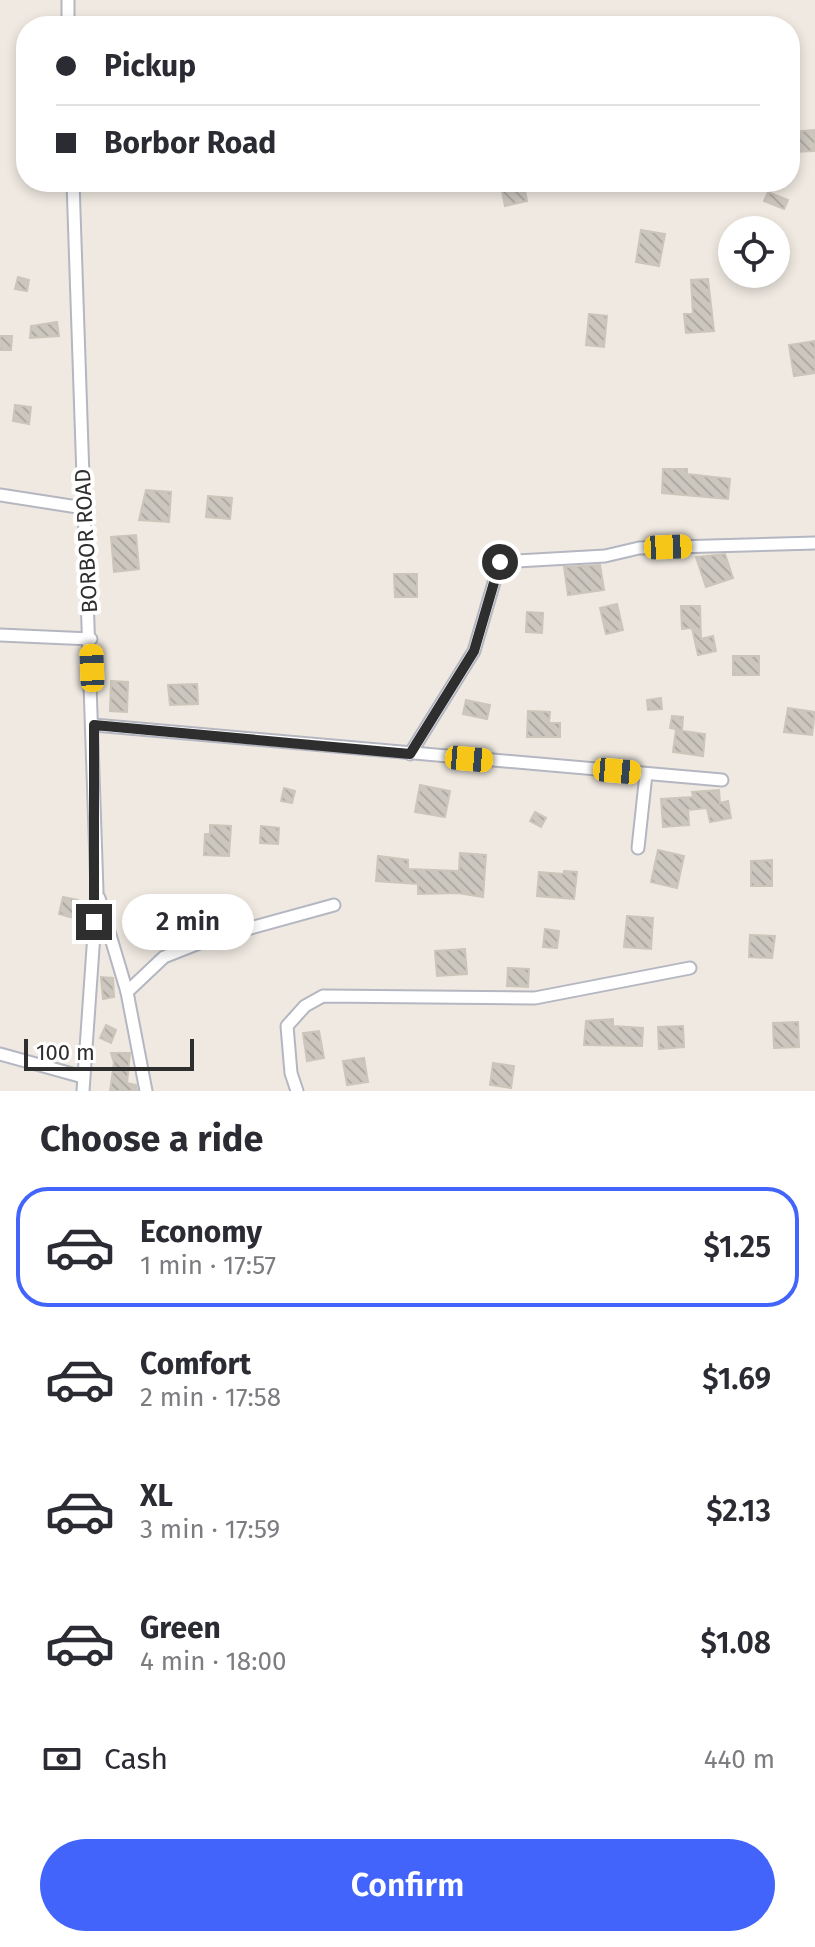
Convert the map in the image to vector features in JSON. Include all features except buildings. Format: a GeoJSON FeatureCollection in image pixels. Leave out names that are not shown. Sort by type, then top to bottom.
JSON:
{"type":"FeatureCollection","features":[{"type":"Feature","properties":{"kind":"street","name":"BORBOR ROAD"},"geometry":{"type":"LineString","coordinates":[[73,192],[94,725],[97,891],[83,1091]]}},
{"type":"Feature","properties":{"kind":"street"},"geometry":{"type":"LineString","coordinates":[[0,495],[84,508]]}},
{"type":"Feature","properties":{"kind":"street"},"geometry":{"type":"LineString","coordinates":[[410,754],[474,651],[500,562],[605,556],[639,548],[815,543]]}},
{"type":"Feature","properties":{"kind":"street"},"geometry":{"type":"LineString","coordinates":[[0,635],[91,639]]}},
{"type":"Feature","properties":{"kind":"street"},"geometry":{"type":"LineString","coordinates":[[94,725],[722,780]]}},
{"type":"Feature","properties":{"kind":"street"},"geometry":{"type":"LineString","coordinates":[[638,848],[646,774]]}},
{"type":"Feature","properties":{"kind":"street"},"geometry":{"type":"LineString","coordinates":[[97,891],[127,992],[146,1091]]}},
{"type":"Feature","properties":{"kind":"street"},"geometry":{"type":"LineString","coordinates":[[127,992],[164,957],[207,940],[334,905]]}},
{"type":"Feature","properties":{"kind":"street"},"geometry":{"type":"LineString","coordinates":[[297,1091],[291,1073],[287,1026],[305,1006],[323,996],[535,998],[690,968]]}},
{"type":"Feature","properties":{"kind":"street"},"geometry":{"type":"LineString","coordinates":[[0,1054],[83,1077]]}},
{"type":"Feature","properties":{"kind":"route"},"geometry":{"type":"LineString","coordinates":[[94,922],[97,891],[94,725],[410,754],[474,651],[500,562]]}}]}
